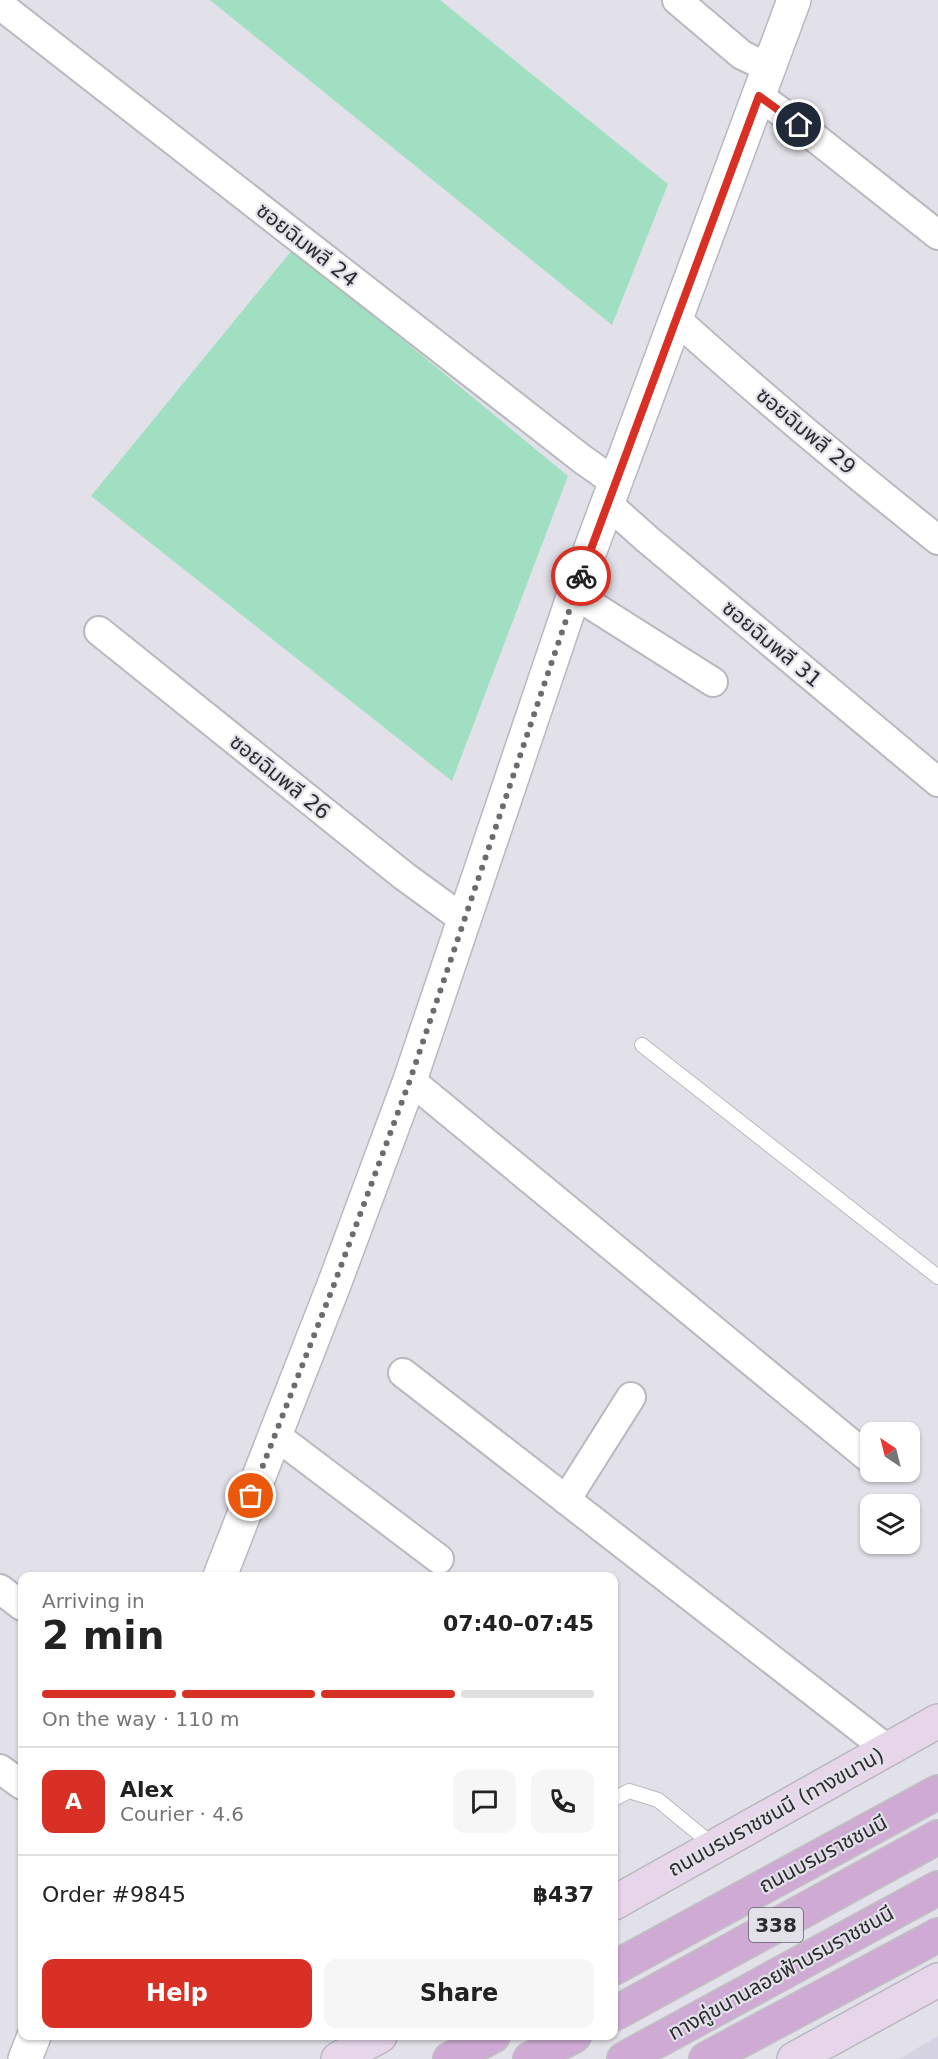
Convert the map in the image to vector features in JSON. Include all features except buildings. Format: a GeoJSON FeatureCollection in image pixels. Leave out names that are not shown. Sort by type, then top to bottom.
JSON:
{"type":"FeatureCollection","features":[{"type":"Feature","properties":{"kind":"main road","name":"ถนนบรมราชชนนี (ทางขนาน)"},"geometry":{"type":"LineString","coordinates":[[618,1901],[938,1721]]}},
{"type":"Feature","properties":{"kind":"main road","name":"ถนนบรมราชชนนี"},"geometry":{"type":"LineString","coordinates":[[618,1966],[938,1792]]}},
{"type":"Feature","properties":{"kind":"main road","name":"ทางคู่ขนานลอยฟ้าบรมราชชนนี"},"geometry":{"type":"LineString","coordinates":[[618,2012],[938,1837]]}},
{"type":"Feature","properties":{"kind":"main road","name":"ทางคู่ขนานลอยฟ้าบรมราชชนนี"},"geometry":{"type":"LineString","coordinates":[[624,2059],[938,1887]]}},
{"type":"Feature","properties":{"kind":"main road"},"geometry":{"type":"LineString","coordinates":[[706,2059],[938,1935]]}},
{"type":"Feature","properties":{"kind":"main road"},"geometry":{"type":"LineString","coordinates":[[794,2059],[930,1989]]}},
{"type":"Feature","properties":{"kind":"main road"},"geometry":{"type":"LineString","coordinates":[[338,2059],[373,2040]]}},
{"type":"Feature","properties":{"kind":"main road"},"geometry":{"type":"LineString","coordinates":[[450,2059],[486,2040]]}},
{"type":"Feature","properties":{"kind":"main road"},"geometry":{"type":"LineString","coordinates":[[530,2059],[566,2040]]}},
{"type":"Feature","properties":{"kind":"street"},"geometry":{"type":"LineString","coordinates":[[677,0],[742,55],[799,125],[938,235]]}},
{"type":"Feature","properties":{"kind":"street"},"geometry":{"type":"LineString","coordinates":[[222,1572],[335,1282],[410,1080],[574,594],[795,0]]}},
{"type":"Feature","properties":{"kind":"street","name":"ซอยฉิมพลี 24"},"geometry":{"type":"LineString","coordinates":[[0,5],[582,459],[612,493]]}},
{"type":"Feature","properties":{"kind":"street","name":"ซอยฉิมพลี 29"},"geometry":{"type":"LineString","coordinates":[[676,319],[804,430],[938,540]]}},
{"type":"Feature","properties":{"kind":"street","name":"ซอยฉิมพลี 31"},"geometry":{"type":"LineString","coordinates":[[612,493],[647,539],[938,782]]}},
{"type":"Feature","properties":{"kind":"street"},"geometry":{"type":"LineString","coordinates":[[574,594],[713,682]]}},
{"type":"Feature","properties":{"kind":"street","name":"ซอยฉิมพลี 26"},"geometry":{"type":"LineString","coordinates":[[99,632],[404,876],[464,919]]}},
{"type":"Feature","properties":{"kind":"street"},"geometry":{"type":"LineString","coordinates":[[410,1080],[860,1451]]}},
{"type":"Feature","properties":{"kind":"street"},"geometry":{"type":"LineString","coordinates":[[403,1373],[886,1749]]}},
{"type":"Feature","properties":{"kind":"street"},"geometry":{"type":"LineString","coordinates":[[566,1500],[631,1397]]}},
{"type":"Feature","properties":{"kind":"street"},"geometry":{"type":"LineString","coordinates":[[275,1435],[439,1559]]}},
{"type":"Feature","properties":{"kind":"street"},"geometry":{"type":"LineString","coordinates":[[0,1589],[18,1603]]}},
{"type":"Feature","properties":{"kind":"street"},"geometry":{"type":"LineString","coordinates":[[0,1769],[18,1782]]}},
{"type":"Feature","properties":{"kind":"street"},"geometry":{"type":"LineString","coordinates":[[25,2059],[32,2040]]}},
{"type":"Feature","properties":{"kind":"lane"},"geometry":{"type":"LineString","coordinates":[[642,1045],[938,1277]]}},
{"type":"Feature","properties":{"kind":"lane"},"geometry":{"type":"LineString","coordinates":[[618,1797],[629,1791],[658,1800],[714,1846]]}},
{"type":"Feature","properties":{"kind":"shaded area"},"geometry":{"type":"Polygon","coordinates":[[[938,2036],[938,2059],[899,2059],[938,2036]]]}},
{"type":"Feature","properties":{"kind":"green space"},"geometry":{"type":"Polygon","coordinates":[[[210,0],[440,0],[668,184],[612,325],[210,0]]]}},
{"type":"Feature","properties":{"kind":"green space"},"geometry":{"type":"Polygon","coordinates":[[[293,249],[568,476],[452,781],[91,496],[293,249]]]}},
{"type":"Feature","properties":{"kind":"way so far"},"geometry":{"type":"LineString","coordinates":[[251,1496],[335,1282],[410,1080],[581,576]]}},
{"type":"Feature","properties":{"kind":"route"},"geometry":{"type":"LineString","coordinates":[[581,576],[759,96],[799,125]]}}]}
